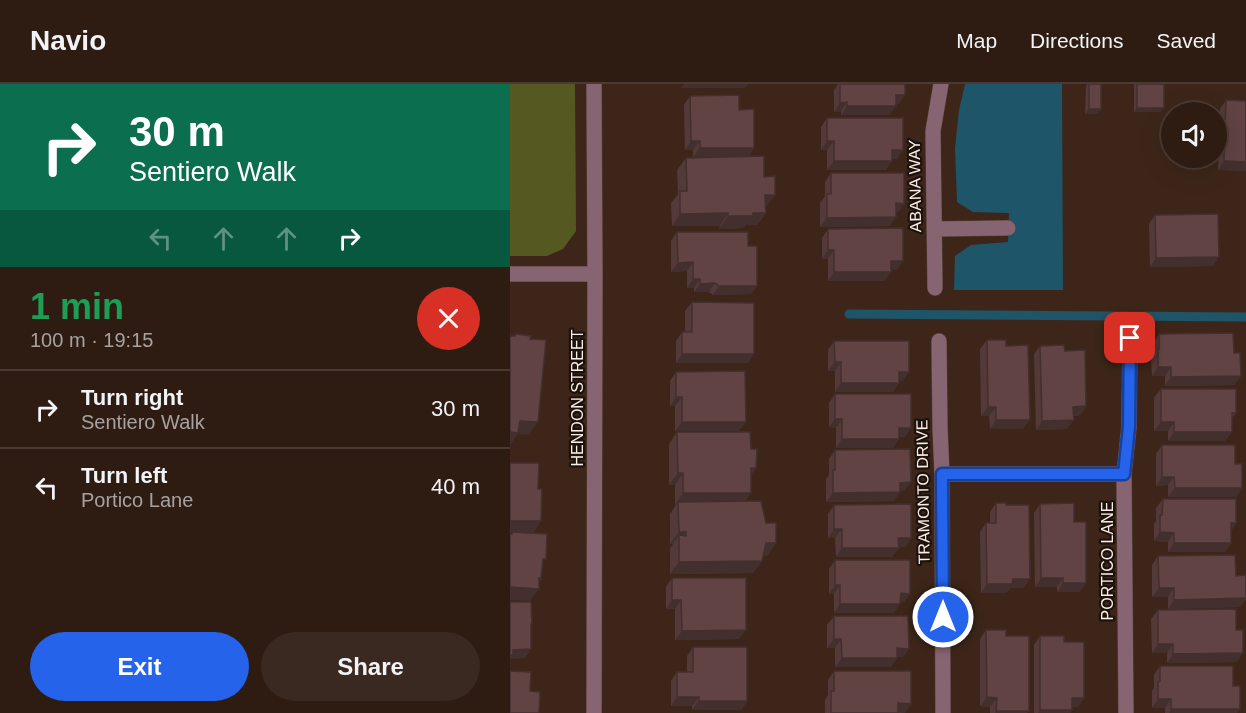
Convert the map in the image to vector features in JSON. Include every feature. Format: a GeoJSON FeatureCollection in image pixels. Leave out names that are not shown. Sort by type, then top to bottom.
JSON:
{"type":"FeatureCollection","features":[{"type":"Feature","properties":{"kind":"street","name":"HENDON STREET"},"geometry":{"type":"LineString","coordinates":[[594,84],[594,713]]}},
{"type":"Feature","properties":{"kind":"street","name":"ABANA WAY"},"geometry":{"type":"LineString","coordinates":[[934,288],[933,131],[941,84]]}},
{"type":"Feature","properties":{"kind":"street"},"geometry":{"type":"LineString","coordinates":[[934,229],[1008,228]]}},
{"type":"Feature","properties":{"kind":"street"},"geometry":{"type":"LineString","coordinates":[[510,274],[595,274]]}},
{"type":"Feature","properties":{"kind":"street","name":"PORTICO LANE"},"geometry":{"type":"LineString","coordinates":[[1126,713],[1124,474],[1129,427],[1130,338]]}},
{"type":"Feature","properties":{"kind":"street","name":"TRAMONTO DRIVE"},"geometry":{"type":"LineString","coordinates":[[939,341],[943,713]]}},
{"type":"Feature","properties":{"kind":"street"},"geometry":{"type":"LineString","coordinates":[[942,474],[1124,474]]}},
{"type":"Feature","properties":{"kind":"shaded area"},"geometry":{"type":"Polygon","coordinates":[[[510,84],[575,84],[576,231],[563,249],[547,256],[510,256],[510,84]]]}},
{"type":"Feature","properties":{"kind":"water"},"geometry":{"type":"Polygon","coordinates":[[[965,84],[1062,84],[1063,290],[954,290],[955,256],[971,245],[1008,242],[1009,213],[973,212],[957,202],[955,148],[959,110],[965,84]]]}},
{"type":"Feature","properties":{"kind":"building"},"geometry":{"type":"Polygon","coordinates":[[[840,84],[905,84],[905,95],[896,95],[896,106],[847,106],[847,102],[840,103],[840,84]]]}},
{"type":"Feature","properties":{"kind":"building"},"geometry":{"type":"Polygon","coordinates":[[[1089,84],[1101,84],[1101,109],[1089,109],[1089,84]]]}},
{"type":"Feature","properties":{"kind":"building"},"geometry":{"type":"Polygon","coordinates":[[[1137,84],[1164,84],[1164,102],[1161,102],[1161,108],[1137,108],[1137,84]]]}},
{"type":"Feature","properties":{"kind":"building"},"geometry":{"type":"Polygon","coordinates":[[[739,95],[739,110],[754,109],[754,148],[700,148],[700,141],[691,141],[690,96],[739,95]]]}},
{"type":"Feature","properties":{"kind":"building"},"geometry":{"type":"Polygon","coordinates":[[[1226,100],[1246,101],[1246,162],[1227,161],[1226,100]]]}},
{"type":"Feature","properties":{"kind":"building"},"geometry":{"type":"Polygon","coordinates":[[[827,118],[903,118],[903,150],[892,150],[892,161],[834,161],[834,141],[827,141],[827,118]]]}},
{"type":"Feature","properties":{"kind":"building"},"geometry":{"type":"Polygon","coordinates":[[[764,156],[764,177],[775,176],[775,195],[765,195],[766,213],[753,213],[753,216],[728,216],[728,213],[680,214],[680,191],[687,191],[686,158],[764,156]]]}},
{"type":"Feature","properties":{"kind":"building"},"geometry":{"type":"Polygon","coordinates":[[[831,173],[904,173],[904,204],[896,203],[896,217],[827,218],[827,194],[831,194],[831,173]]]}},
{"type":"Feature","properties":{"kind":"building"},"geometry":{"type":"Polygon","coordinates":[[[1218,214],[1219,257],[1156,258],[1155,215],[1218,214]]]}},
{"type":"Feature","properties":{"kind":"building"},"geometry":{"type":"Polygon","coordinates":[[[903,228],[903,261],[891,261],[891,272],[834,272],[834,250],[828,250],[828,229],[903,228]]]}},
{"type":"Feature","properties":{"kind":"building"},"geometry":{"type":"Polygon","coordinates":[[[677,232],[748,232],[748,246],[757,246],[757,286],[700,284],[700,279],[693,279],[693,262],[678,263],[677,232]]]}},
{"type":"Feature","properties":{"kind":"building"},"geometry":{"type":"Polygon","coordinates":[[[692,302],[754,303],[754,354],[682,354],[682,332],[692,332],[692,302]]]}},
{"type":"Feature","properties":{"kind":"building"},"geometry":{"type":"Polygon","coordinates":[[[1233,333],[1234,353],[1240,353],[1241,376],[1171,377],[1171,367],[1158,367],[1159,334],[1233,333]]]}},
{"type":"Feature","properties":{"kind":"building"},"geometry":{"type":"Polygon","coordinates":[[[516,334],[531,336],[530,339],[546,340],[538,422],[520,421],[518,433],[510,432],[510,336],[516,334]]]}},
{"type":"Feature","properties":{"kind":"building"},"geometry":{"type":"Polygon","coordinates":[[[987,340],[1006,340],[1006,346],[1028,345],[1030,420],[996,420],[996,407],[988,407],[987,340]]]}},
{"type":"Feature","properties":{"kind":"building"},"geometry":{"type":"Polygon","coordinates":[[[834,341],[909,341],[909,372],[899,372],[899,383],[841,383],[841,362],[835,362],[834,341]]]}},
{"type":"Feature","properties":{"kind":"building"},"geometry":{"type":"Polygon","coordinates":[[[1064,345],[1065,351],[1085,350],[1086,406],[1073,407],[1074,420],[1042,421],[1040,346],[1064,345]]]}},
{"type":"Feature","properties":{"kind":"building"},"geometry":{"type":"Polygon","coordinates":[[[745,371],[746,422],[682,422],[682,397],[676,397],[676,372],[745,371]]]}},
{"type":"Feature","properties":{"kind":"building"},"geometry":{"type":"Polygon","coordinates":[[[1161,389],[1236,389],[1236,413],[1232,413],[1232,432],[1174,432],[1174,422],[1161,422],[1161,389]]]}},
{"type":"Feature","properties":{"kind":"building"},"geometry":{"type":"Polygon","coordinates":[[[835,394],[911,394],[911,428],[899,428],[899,439],[842,439],[842,419],[835,419],[835,394]]]}},
{"type":"Feature","properties":{"kind":"building"},"geometry":{"type":"Polygon","coordinates":[[[677,432],[750,432],[751,449],[757,449],[756,468],[751,468],[751,493],[683,493],[683,473],[678,473],[677,432]]]}},
{"type":"Feature","properties":{"kind":"building"},"geometry":{"type":"Polygon","coordinates":[[[1162,445],[1235,445],[1235,464],[1242,464],[1242,488],[1175,488],[1174,477],[1162,477],[1162,445]]]}},
{"type":"Feature","properties":{"kind":"building"},"geometry":{"type":"Polygon","coordinates":[[[910,449],[911,482],[900,483],[900,492],[833,493],[835,450],[910,449]]]}},
{"type":"Feature","properties":{"kind":"building"},"geometry":{"type":"Polygon","coordinates":[[[510,463],[539,463],[538,489],[542,489],[541,521],[510,521],[510,463]]]}},
{"type":"Feature","properties":{"kind":"building"},"geometry":{"type":"Polygon","coordinates":[[[1163,499],[1236,499],[1236,523],[1231,523],[1231,543],[1174,543],[1174,533],[1160,532],[1163,499]]]}},
{"type":"Feature","properties":{"kind":"building"},"geometry":{"type":"Polygon","coordinates":[[[761,501],[766,523],[776,523],[776,543],[766,543],[762,561],[679,562],[679,535],[686,536],[686,532],[679,532],[678,502],[761,501]]]}},
{"type":"Feature","properties":{"kind":"building"},"geometry":{"type":"Polygon","coordinates":[[[996,503],[1029,505],[1030,579],[1013,579],[1012,584],[987,584],[986,523],[996,523],[996,503]]]}},
{"type":"Feature","properties":{"kind":"building"},"geometry":{"type":"Polygon","coordinates":[[[1074,503],[1074,522],[1086,522],[1086,583],[1063,583],[1063,578],[1041,578],[1040,504],[1074,503]]]}},
{"type":"Feature","properties":{"kind":"building"},"geometry":{"type":"Polygon","coordinates":[[[911,504],[911,538],[898,538],[899,548],[842,548],[842,529],[834,529],[834,505],[911,504]]]}},
{"type":"Feature","properties":{"kind":"building"},"geometry":{"type":"Polygon","coordinates":[[[512,532],[547,534],[546,559],[543,559],[539,589],[510,587],[510,534],[512,532]]]}},
{"type":"Feature","properties":{"kind":"building"},"geometry":{"type":"Polygon","coordinates":[[[1235,555],[1236,576],[1246,575],[1246,598],[1174,600],[1174,588],[1159,588],[1158,556],[1235,555]]]}},
{"type":"Feature","properties":{"kind":"building"},"geometry":{"type":"Polygon","coordinates":[[[835,560],[910,560],[910,594],[901,593],[900,604],[840,604],[840,585],[835,585],[835,560]]]}},
{"type":"Feature","properties":{"kind":"building"},"geometry":{"type":"Polygon","coordinates":[[[672,578],[746,578],[746,630],[682,631],[681,600],[672,600],[672,578]]]}},
{"type":"Feature","properties":{"kind":"building"},"geometry":{"type":"Polygon","coordinates":[[[510,602],[531,602],[531,649],[513,650],[513,655],[510,655],[510,602]]]}},
{"type":"Feature","properties":{"kind":"building"},"geometry":{"type":"Polygon","coordinates":[[[1236,609],[1236,630],[1243,630],[1243,653],[1173,654],[1173,644],[1158,644],[1158,610],[1236,609]]]}},
{"type":"Feature","properties":{"kind":"building"},"geometry":{"type":"Polygon","coordinates":[[[834,616],[908,616],[909,649],[897,648],[897,658],[842,658],[841,639],[834,639],[834,616]]]}},
{"type":"Feature","properties":{"kind":"building"},"geometry":{"type":"Polygon","coordinates":[[[986,630],[1006,630],[1006,636],[1029,636],[1029,711],[996,711],[997,698],[987,697],[986,630]]]}},
{"type":"Feature","properties":{"kind":"building"},"geometry":{"type":"Polygon","coordinates":[[[1040,636],[1064,636],[1064,642],[1084,642],[1084,698],[1072,698],[1072,710],[1040,710],[1040,636]]]}},
{"type":"Feature","properties":{"kind":"building"},"geometry":{"type":"Polygon","coordinates":[[[693,647],[747,647],[747,701],[699,701],[699,697],[677,697],[677,672],[693,672],[693,647]]]}},
{"type":"Feature","properties":{"kind":"building"},"geometry":{"type":"Polygon","coordinates":[[[1160,666],[1233,666],[1233,686],[1240,686],[1240,709],[1171,709],[1171,699],[1158,699],[1160,666]]]}},
{"type":"Feature","properties":{"kind":"building"},"geometry":{"type":"Polygon","coordinates":[[[510,671],[531,672],[530,691],[540,692],[539,713],[510,713],[510,671]]]}},
{"type":"Feature","properties":{"kind":"building"},"geometry":{"type":"Polygon","coordinates":[[[834,671],[911,671],[911,704],[898,703],[898,713],[831,713],[834,671]]]}},
{"type":"Feature","properties":{"kind":"waterway"},"geometry":{"type":"LineString","coordinates":[[849,314],[1246,317]]}},
{"type":"Feature","properties":{"kind":"route"},"geometry":{"type":"LineString","coordinates":[[943,617],[942,474],[1124,474],[1129,427],[1130,338]]}}]}
